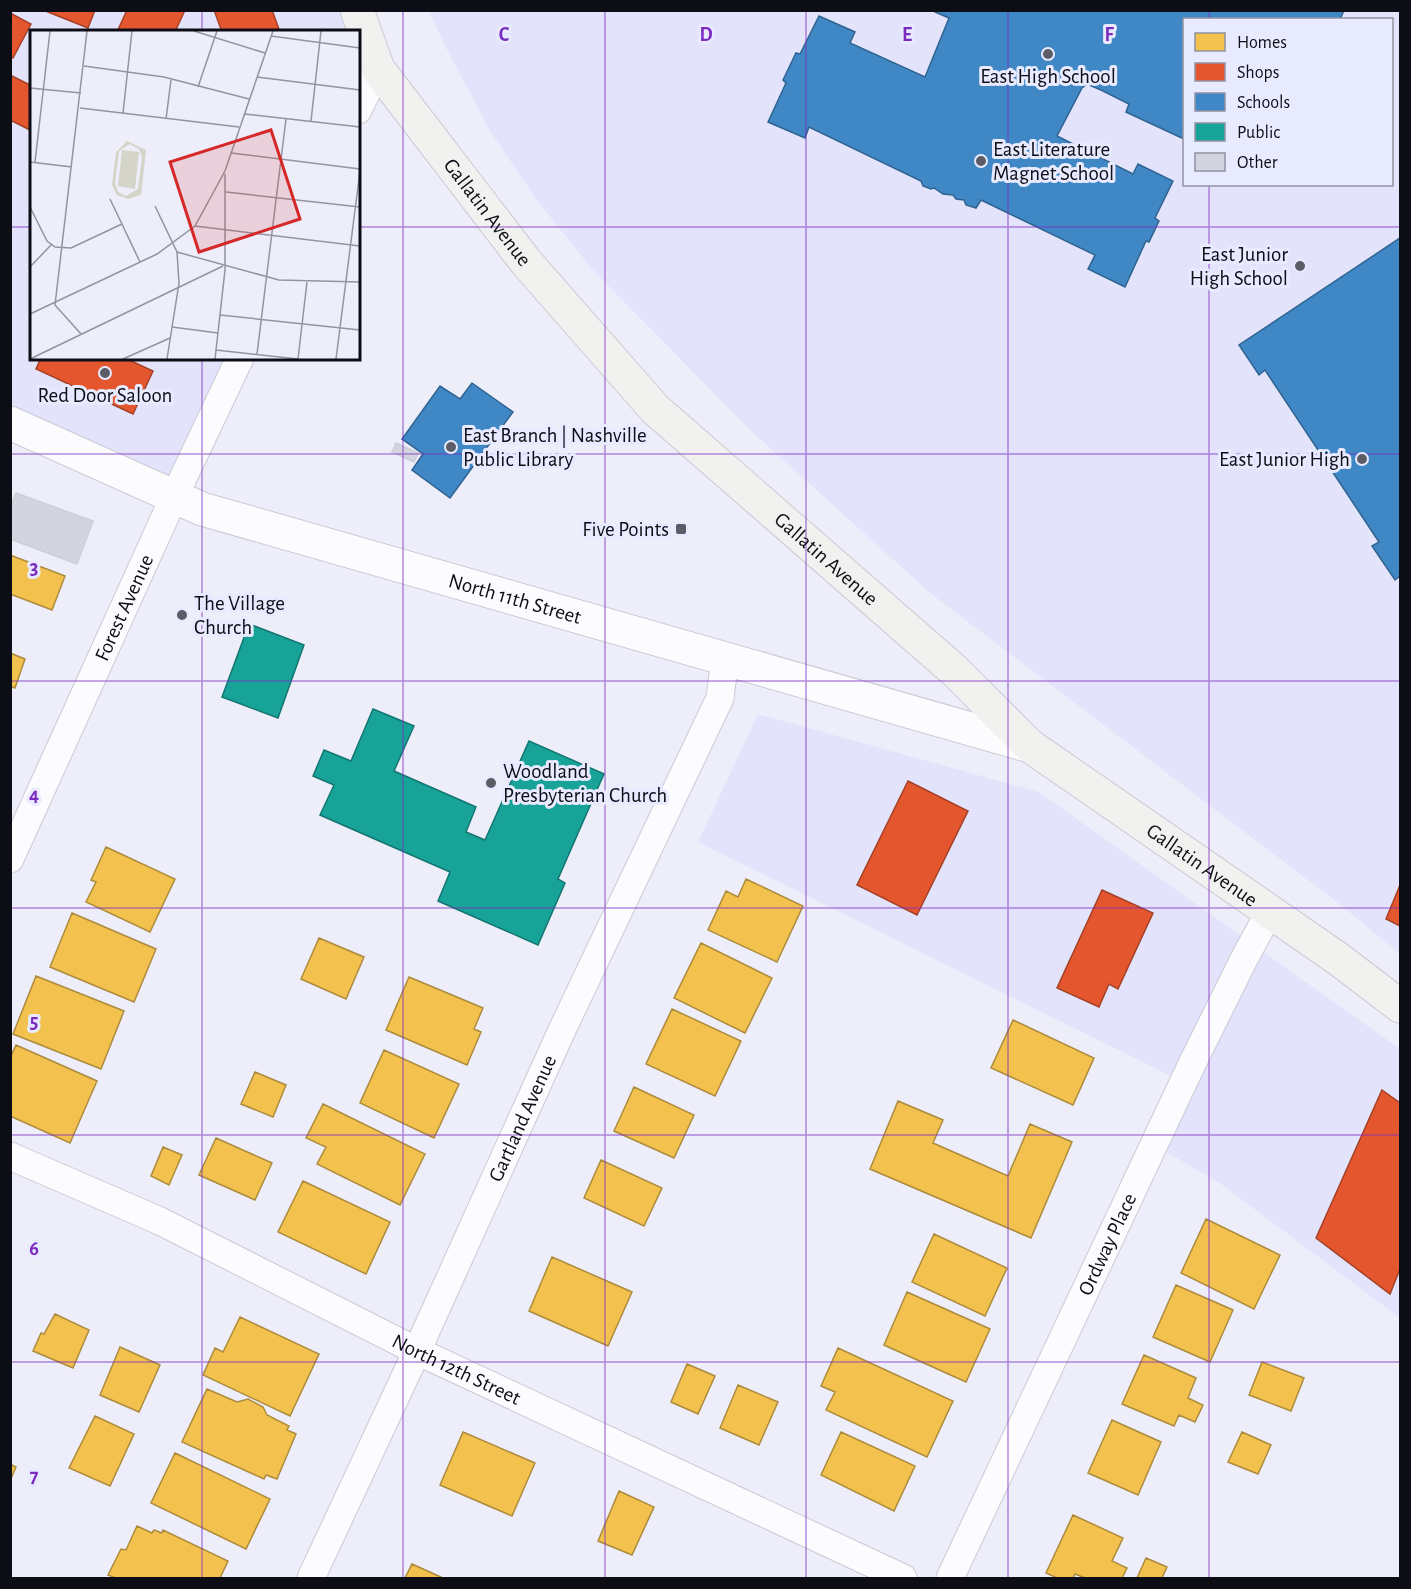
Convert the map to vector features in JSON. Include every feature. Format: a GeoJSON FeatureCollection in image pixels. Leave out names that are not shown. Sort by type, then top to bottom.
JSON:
{"type":"FeatureCollection","features":[{"type":"Feature","properties":{"kind":"main road","name":"Gallatin Avenue"},"geometry":{"type":"LineString","coordinates":[[357,10],[378,69],[526,262],[655,409],[955,670],[1030,746],[1337,958],[1401,1006]]}},
{"type":"Feature","properties":{"kind":"street"},"geometry":{"type":"LineString","coordinates":[[360,106],[378,69]]}},
{"type":"Feature","properties":{"kind":"street","name":"Forest Avenue"},"geometry":{"type":"LineString","coordinates":[[10,859],[174,497],[239,360]]}},
{"type":"Feature","properties":{"kind":"street","name":"North 11th Street"},"geometry":{"type":"LineString","coordinates":[[10,423],[202,509],[1030,746]]}},
{"type":"Feature","properties":{"kind":"street","name":"Gartland Avenue"},"geometry":{"type":"LineString","coordinates":[[311,1578],[417,1351],[562,1030],[720,698],[725,658]]}},
{"type":"Feature","properties":{"kind":"street","name":"Ordway Place"},"geometry":{"type":"LineString","coordinates":[[950,1578],[1158,1134],[1269,913]]}},
{"type":"Feature","properties":{"kind":"street","name":"North 12th Street"},"geometry":{"type":"LineString","coordinates":[[10,1156],[160,1221],[417,1351],[903,1578]]}},
{"type":"Feature","properties":{"kind":"shaded area"},"geometry":{"type":"Polygon","coordinates":[[[11,11],[357,11],[378,69],[360,108],[360,30],[30,30],[30,360],[240,360],[174,497],[11,423],[11,11]]]}},
{"type":"Feature","properties":{"kind":"shaded area"},"geometry":{"type":"Polygon","coordinates":[[[429,11],[1400,11],[1400,954],[1338,903],[930,593],[749,429],[591,268],[539,203],[490,131],[429,11]]]}},
{"type":"Feature","properties":{"kind":"shaded area"},"geometry":{"type":"Polygon","coordinates":[[[758,714],[1039,792],[1400,1049],[1400,1318],[1221,1184],[1153,1144],[1183,1082],[698,842],[758,714]]]}},
{"type":"Feature","properties":{"kind":"building: Homes"},"geometry":{"type":"Polygon","coordinates":[[[10,555],[65,576],[52,610],[10,594],[10,555]]]}},
{"type":"Feature","properties":{"kind":"building: Homes"},"geometry":{"type":"Polygon","coordinates":[[[10,653],[25,659],[15,688],[10,686],[10,653]]]}},
{"type":"Feature","properties":{"kind":"building: Homes"},"geometry":{"type":"Polygon","coordinates":[[[106,847],[175,879],[150,932],[86,902],[96,882],[91,880],[106,847]]]}},
{"type":"Feature","properties":{"kind":"building: Homes"},"geometry":{"type":"Polygon","coordinates":[[[746,879],[803,906],[777,962],[708,930],[726,891],[738,897],[746,879]]]}},
{"type":"Feature","properties":{"kind":"building: Homes"},"geometry":{"type":"Polygon","coordinates":[[[72,913],[156,949],[134,1002],[50,967],[72,913]]]}},
{"type":"Feature","properties":{"kind":"building: Homes"},"geometry":{"type":"Polygon","coordinates":[[[319,938],[364,957],[346,999],[301,979],[319,938]]]}},
{"type":"Feature","properties":{"kind":"building: Homes"},"geometry":{"type":"Polygon","coordinates":[[[701,943],[772,978],[745,1033],[674,998],[701,943]]]}},
{"type":"Feature","properties":{"kind":"building: Homes"},"geometry":{"type":"Polygon","coordinates":[[[36,976],[124,1011],[101,1069],[13,1034],[36,976]]]}},
{"type":"Feature","properties":{"kind":"building: Homes"},"geometry":{"type":"Polygon","coordinates":[[[409,977],[483,1008],[474,1029],[481,1032],[467,1065],[386,1030],[409,977]]]}},
{"type":"Feature","properties":{"kind":"building: Homes"},"geometry":{"type":"Polygon","coordinates":[[[672,1009],[741,1041],[715,1096],[646,1064],[672,1009]]]}},
{"type":"Feature","properties":{"kind":"building: Homes"},"geometry":{"type":"Polygon","coordinates":[[[1013,1020],[1094,1058],[1073,1105],[991,1068],[1013,1020]]]}},
{"type":"Feature","properties":{"kind":"building: Homes"},"geometry":{"type":"Polygon","coordinates":[[[16,1045],[97,1081],[70,1143],[10,1116],[10,1058],[16,1045]]]}},
{"type":"Feature","properties":{"kind":"building: Homes"},"geometry":{"type":"Polygon","coordinates":[[[384,1050],[459,1084],[434,1138],[360,1103],[384,1050]]]}},
{"type":"Feature","properties":{"kind":"building: Homes"},"geometry":{"type":"Polygon","coordinates":[[[255,1072],[286,1085],[273,1117],[241,1104],[255,1072]]]}},
{"type":"Feature","properties":{"kind":"building: Homes"},"geometry":{"type":"Polygon","coordinates":[[[634,1087],[694,1115],[674,1158],[614,1131],[634,1087]]]}},
{"type":"Feature","properties":{"kind":"building: Homes"},"geometry":{"type":"Polygon","coordinates":[[[898,1101],[943,1120],[933,1143],[1008,1176],[1030,1124],[1072,1142],[1031,1238],[870,1169],[898,1101]]]}},
{"type":"Feature","properties":{"kind":"building: Homes"},"geometry":{"type":"Polygon","coordinates":[[[323,1104],[425,1154],[400,1205],[317,1164],[326,1147],[306,1138],[323,1104]]]}},
{"type":"Feature","properties":{"kind":"building: Homes"},"geometry":{"type":"Polygon","coordinates":[[[216,1138],[272,1163],[255,1200],[199,1175],[216,1138]]]}},
{"type":"Feature","properties":{"kind":"building: Homes"},"geometry":{"type":"Polygon","coordinates":[[[163,1147],[182,1155],[169,1185],[151,1176],[163,1147]]]}},
{"type":"Feature","properties":{"kind":"building: Homes"},"geometry":{"type":"Polygon","coordinates":[[[601,1160],[662,1188],[644,1226],[584,1198],[601,1160]]]}},
{"type":"Feature","properties":{"kind":"building: Homes"},"geometry":{"type":"Polygon","coordinates":[[[303,1181],[390,1222],[366,1274],[278,1232],[303,1181]]]}},
{"type":"Feature","properties":{"kind":"building: Homes"},"geometry":{"type":"Polygon","coordinates":[[[1206,1219],[1280,1255],[1254,1309],[1181,1273],[1206,1219]]]}},
{"type":"Feature","properties":{"kind":"building: Homes"},"geometry":{"type":"Polygon","coordinates":[[[934,1234],[1007,1268],[985,1316],[912,1282],[934,1234]]]}},
{"type":"Feature","properties":{"kind":"building: Homes"},"geometry":{"type":"Polygon","coordinates":[[[552,1257],[632,1292],[608,1346],[529,1311],[552,1257]]]}},
{"type":"Feature","properties":{"kind":"building: Homes"},"geometry":{"type":"Polygon","coordinates":[[[1176,1285],[1233,1310],[1210,1362],[1153,1337],[1176,1285]]]}},
{"type":"Feature","properties":{"kind":"building: Homes"},"geometry":{"type":"Polygon","coordinates":[[[907,1292],[990,1329],[966,1382],[884,1345],[907,1292]]]}},
{"type":"Feature","properties":{"kind":"building: Homes"},"geometry":{"type":"Polygon","coordinates":[[[55,1314],[89,1330],[73,1368],[33,1351],[41,1333],[44,1334],[55,1314]]]}},
{"type":"Feature","properties":{"kind":"building: Homes"},"geometry":{"type":"Polygon","coordinates":[[[240,1317],[319,1354],[290,1416],[203,1375],[215,1348],[223,1352],[240,1317]]]}},
{"type":"Feature","properties":{"kind":"building: Homes"},"geometry":{"type":"Polygon","coordinates":[[[120,1347],[160,1365],[139,1412],[100,1395],[120,1347]]]}},
{"type":"Feature","properties":{"kind":"building: Homes"},"geometry":{"type":"Polygon","coordinates":[[[838,1348],[953,1401],[927,1457],[826,1410],[835,1392],[821,1386],[838,1348]]]}},
{"type":"Feature","properties":{"kind":"building: Homes"},"geometry":{"type":"Polygon","coordinates":[[[1144,1355],[1196,1378],[1188,1398],[1203,1405],[1195,1422],[1179,1415],[1174,1426],[1122,1404],[1144,1355]]]}},
{"type":"Feature","properties":{"kind":"building: Homes"},"geometry":{"type":"Polygon","coordinates":[[[1262,1362],[1304,1378],[1291,1411],[1249,1395],[1262,1362]]]}},
{"type":"Feature","properties":{"kind":"building: Homes"},"geometry":{"type":"Polygon","coordinates":[[[687,1364],[715,1376],[698,1414],[671,1402],[687,1364]]]}},
{"type":"Feature","properties":{"kind":"building: Homes"},"geometry":{"type":"Polygon","coordinates":[[[738,1385],[778,1402],[759,1445],[720,1428],[738,1385]]]}},
{"type":"Feature","properties":{"kind":"building: Homes"},"geometry":{"type":"Polygon","coordinates":[[[207,1389],[237,1402],[248,1399],[263,1407],[267,1415],[289,1426],[287,1430],[296,1434],[277,1479],[266,1475],[264,1479],[182,1442],[207,1389]]]}},
{"type":"Feature","properties":{"kind":"building: Homes"},"geometry":{"type":"Polygon","coordinates":[[[95,1416],[134,1434],[110,1486],[69,1468],[95,1416]]]}},
{"type":"Feature","properties":{"kind":"building: Homes"},"geometry":{"type":"Polygon","coordinates":[[[1112,1420],[1161,1442],[1138,1495],[1088,1473],[1112,1420]]]}},
{"type":"Feature","properties":{"kind":"building: Homes"},"geometry":{"type":"Polygon","coordinates":[[[463,1432],[535,1463],[512,1516],[440,1485],[463,1432]]]}},
{"type":"Feature","properties":{"kind":"building: Homes"},"geometry":{"type":"Polygon","coordinates":[[[841,1432],[915,1466],[894,1511],[821,1475],[841,1432]]]}},
{"type":"Feature","properties":{"kind":"building: Homes"},"geometry":{"type":"Polygon","coordinates":[[[1242,1432],[1271,1445],[1258,1474],[1228,1462],[1242,1432]]]}},
{"type":"Feature","properties":{"kind":"building: Homes"},"geometry":{"type":"Polygon","coordinates":[[[175,1453],[270,1499],[246,1549],[151,1503],[175,1453]]]}},
{"type":"Feature","properties":{"kind":"building: Homes"},"geometry":{"type":"Polygon","coordinates":[[[10,1464],[16,1467],[10,1481],[10,1464]]]}},
{"type":"Feature","properties":{"kind":"building: Homes"},"geometry":{"type":"Polygon","coordinates":[[[619,1491],[654,1507],[632,1555],[598,1541],[619,1491]]]}},
{"type":"Feature","properties":{"kind":"building: Homes"},"geometry":{"type":"Polygon","coordinates":[[[1073,1515],[1123,1538],[1112,1561],[1127,1568],[1122,1578],[1085,1578],[1075,1574],[1073,1578],[1057,1578],[1046,1573],[1073,1515]]]}},
{"type":"Feature","properties":{"kind":"building: Homes"},"geometry":{"type":"Polygon","coordinates":[[[137,1526],[152,1533],[154,1530],[162,1533],[163,1530],[228,1561],[220,1578],[116,1578],[108,1575],[121,1549],[126,1550],[137,1526]]]}},
{"type":"Feature","properties":{"kind":"building: Homes"},"geometry":{"type":"Polygon","coordinates":[[[1146,1558],[1167,1567],[1162,1578],[1137,1578],[1146,1558]]]}},
{"type":"Feature","properties":{"kind":"building: Homes"},"geometry":{"type":"Polygon","coordinates":[[[412,1564],[443,1578],[405,1578],[412,1564]]]}},
{"type":"Feature","properties":{"kind":"building: Shops"},"geometry":{"type":"Polygon","coordinates":[[[43,10],[95,10],[88,28],[43,10]]]}},
{"type":"Feature","properties":{"kind":"building: Shops"},"geometry":{"type":"Polygon","coordinates":[[[127,10],[185,10],[176,30],[118,30],[127,10]]]}},
{"type":"Feature","properties":{"kind":"building: Shops"},"geometry":{"type":"Polygon","coordinates":[[[214,10],[272,10],[279,30],[221,30],[214,10]]]}},
{"type":"Feature","properties":{"kind":"building: Shops"},"geometry":{"type":"Polygon","coordinates":[[[10,13],[31,24],[13,58],[10,56],[10,13]]]}},
{"type":"Feature","properties":{"kind":"building: Shops"},"geometry":{"type":"Polygon","coordinates":[[[10,75],[30,85],[30,130],[10,120],[10,75]]]}},
{"type":"Feature","properties":{"kind":"building: Shops"},"geometry":{"type":"Polygon","coordinates":[[[40,360],[129,360],[153,371],[133,414],[36,369],[40,360]]]}},
{"type":"Feature","properties":{"kind":"building: Shops"},"geometry":{"type":"Polygon","coordinates":[[[908,781],[968,811],[917,915],[857,885],[908,781]]]}},
{"type":"Feature","properties":{"kind":"building: Shops"},"geometry":{"type":"Polygon","coordinates":[[[1400,885],[1400,926],[1386,919],[1400,885]]]}},
{"type":"Feature","properties":{"kind":"building: Shops"},"geometry":{"type":"Polygon","coordinates":[[[1102,890],[1153,913],[1118,989],[1109,984],[1099,1007],[1057,988],[1102,890]]]}},
{"type":"Feature","properties":{"kind":"building: Shops"},"geometry":{"type":"Polygon","coordinates":[[[1382,1090],[1400,1103],[1400,1269],[1390,1294],[1316,1238],[1382,1090]]]}},
{"type":"Feature","properties":{"kind":"building: Schools","name":"East High School"},"geometry":{"type":"Polygon","coordinates":[[[935,10],[1344,10],[1341,18],[1183,18],[1183,139],[1126,112],[1129,104],[1087,84],[1082,88],[1057,136],[1133,174],[1138,164],[1173,181],[1155,218],[1159,221],[1149,242],[1146,241],[1125,287],[1088,269],[1095,255],[981,200],[976,208],[966,205],[964,200],[923,186],[921,181],[809,127],[805,138],[768,122],[786,83],[783,80],[796,53],[800,54],[819,16],[855,32],[850,43],[925,77],[949,18],[935,10]]]}},
{"type":"Feature","properties":{"kind":"building: Schools","name":"East Junior High"},"geometry":{"type":"Polygon","coordinates":[[[1400,238],[1400,576],[1395,580],[1372,546],[1379,542],[1265,370],[1259,375],[1239,345],[1400,238]]]}},
{"type":"Feature","properties":{"kind":"building: Schools","name":"East Branch | Nashville Public Library"},"geometry":{"type":"Polygon","coordinates":[[[472,383],[513,412],[450,498],[412,470],[423,454],[402,439],[440,386],[460,399],[472,383]]]}},
{"type":"Feature","properties":{"kind":"building: Public"},"geometry":{"type":"Polygon","coordinates":[[[249,624],[304,645],[278,718],[222,697],[249,624]]]}},
{"type":"Feature","properties":{"kind":"building: Public"},"geometry":{"type":"Polygon","coordinates":[[[373,709],[414,726],[394,771],[476,807],[466,832],[485,840],[529,741],[604,774],[558,879],[565,883],[538,945],[438,901],[450,872],[320,815],[334,785],[313,776],[324,750],[351,761],[373,709]]]}},
{"type":"Feature","properties":{"kind":"building: Other"},"geometry":{"type":"Polygon","coordinates":[[[396,443],[418,453],[414,462],[392,452],[396,443]]]}},
{"type":"Feature","properties":{"kind":"building: Other"},"geometry":{"type":"Polygon","coordinates":[[[16,493],[93,521],[77,564],[10,539],[10,508],[16,493]]]}},
{"type":"Feature","properties":{"kind":"place","name":"East High School"},"geometry":{"type":"Point","coordinates":[1048,54]}},
{"type":"Feature","properties":{"kind":"place","name":"East Literature Magnet School"},"geometry":{"type":"Point","coordinates":[981,161]}},
{"type":"Feature","properties":{"kind":"place","name":"East Junior High School"},"geometry":{"type":"Point","coordinates":[1300,266]}},
{"type":"Feature","properties":{"kind":"place","name":"Red Door Saloon"},"geometry":{"type":"Point","coordinates":[105,373]}},
{"type":"Feature","properties":{"kind":"place","name":"East Branch | Nashville Public Library"},"geometry":{"type":"Point","coordinates":[451,447]}},
{"type":"Feature","properties":{"kind":"place","name":"East Junior High"},"geometry":{"type":"Point","coordinates":[1362,459]}},
{"type":"Feature","properties":{"kind":"place","name":"Five Points"},"geometry":{"type":"Point","coordinates":[681,529]}},
{"type":"Feature","properties":{"kind":"place","name":"The Village Church"},"geometry":{"type":"Point","coordinates":[182,615]}},
{"type":"Feature","properties":{"kind":"place","name":"Woodland Presbyterian Church"},"geometry":{"type":"Point","coordinates":[491,783]}}]}
